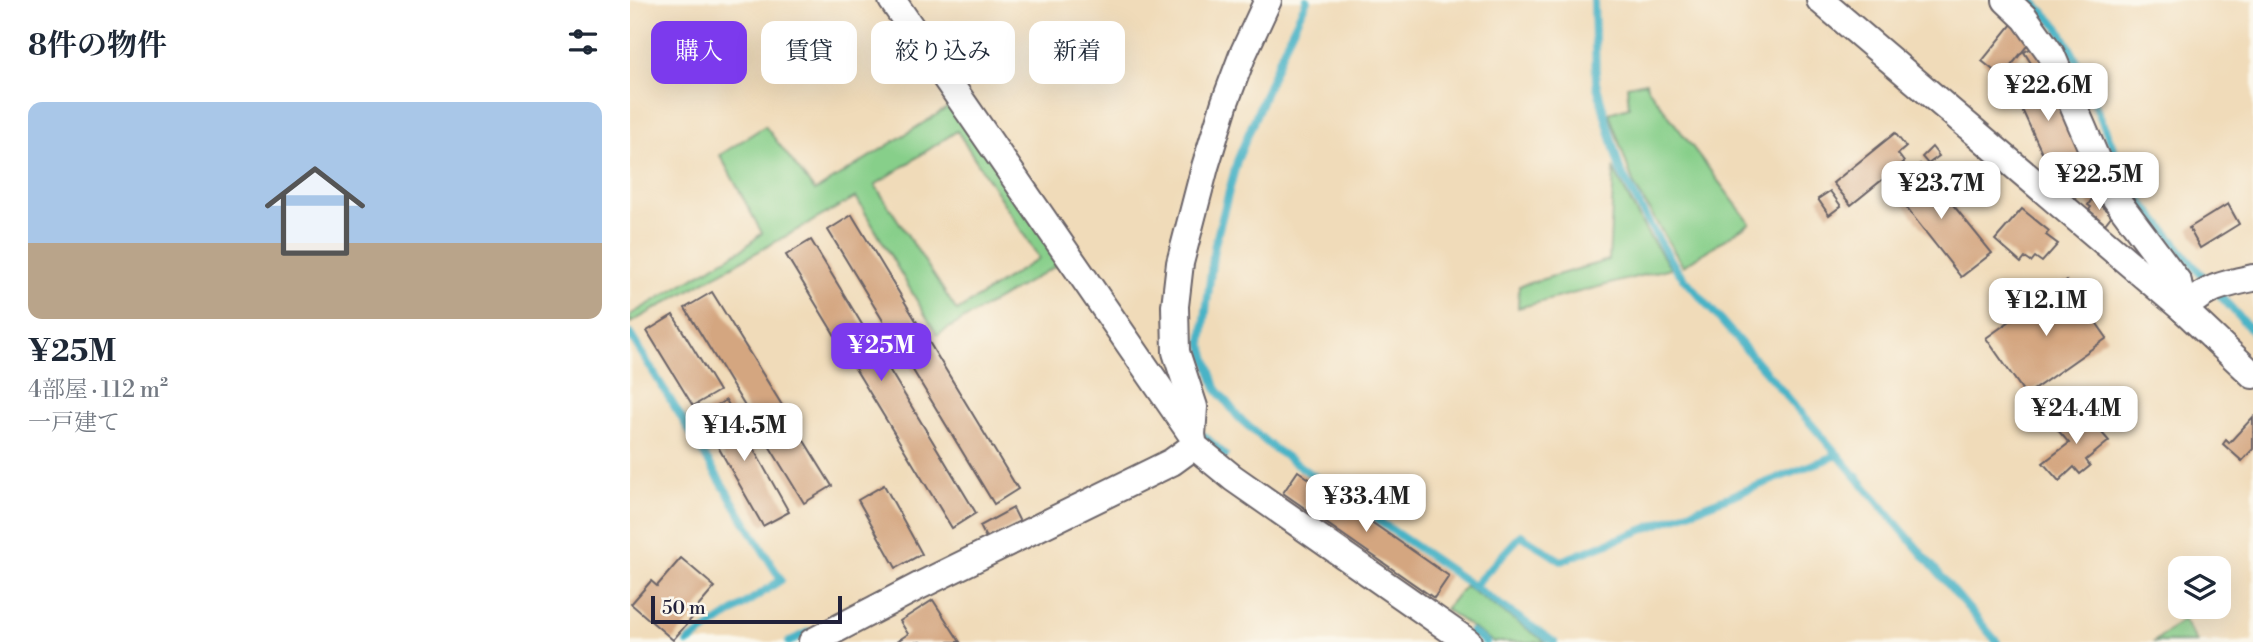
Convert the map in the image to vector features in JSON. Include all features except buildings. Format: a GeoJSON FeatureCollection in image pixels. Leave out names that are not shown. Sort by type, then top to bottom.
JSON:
{"type":"FeatureCollection","features":[{"type":"Feature","properties":{"kind":"street"},"geometry":{"type":"LineString","coordinates":[[892,0],[1193,441],[1233,478],[1279,512],[1468,642]]}},
{"type":"Feature","properties":{"kind":"street"},"geometry":{"type":"LineString","coordinates":[[812,642],[921,585],[1172,462],[1193,441],[1194,407],[1177,352],[1175,306],[1180,263],[1205,167],[1226,102],[1243,54],[1268,0]]}},
{"type":"Feature","properties":{"kind":"street"},"geometry":{"type":"LineString","coordinates":[[1820,0],[2183,310],[2253,375]]}},
{"type":"Feature","properties":{"kind":"street"},"geometry":{"type":"LineString","coordinates":[[2006,0],[2025,18],[2051,54],[2110,191],[2178,282],[2183,310]]}},
{"type":"Feature","properties":{"kind":"street"},"geometry":{"type":"LineString","coordinates":[[2183,310],[2212,288],[2253,278]]}},
{"type":"Feature","properties":{"kind":"green space"},"geometry":{"type":"Polygon","coordinates":[[[1646,82],[1647,87],[1750,223],[1683,266],[1634,185],[1609,113],[1629,107],[1627,86],[1646,82]]]}},
{"type":"Feature","properties":{"kind":"green space"},"geometry":{"type":"Polygon","coordinates":[[[955,103],[1064,261],[937,335],[856,197],[630,323],[630,315],[744,248],[762,233],[720,155],[765,126],[815,191],[955,103]],[[957,131],[875,185],[957,311],[1039,258],[957,131]]]}},
{"type":"Feature","properties":{"kind":"green space"},"geometry":{"type":"Polygon","coordinates":[[[1614,170],[1646,231],[1671,268],[1518,308],[1519,286],[1609,260],[1614,170]]]}},
{"type":"Feature","properties":{"kind":"green space"},"geometry":{"type":"Polygon","coordinates":[[[1465,586],[1546,642],[1493,642],[1445,609],[1465,586]]]}},
{"type":"Feature","properties":{"kind":"green space"},"geometry":{"type":"Polygon","coordinates":[[[2183,619],[2197,642],[2154,642],[2183,619]]]}},
{"type":"Feature","properties":{"kind":"waterway"},"geometry":{"type":"LineString","coordinates":[[1307,0],[1237,161],[1214,248],[1202,343],[1216,388],[1239,418],[1272,447],[1554,642]]}},
{"type":"Feature","properties":{"kind":"waterway"},"geometry":{"type":"LineString","coordinates":[[1594,0],[1596,83],[1620,170],[1677,270],[1997,642]]}},
{"type":"Feature","properties":{"kind":"waterway"},"geometry":{"type":"LineString","coordinates":[[2032,0],[2058,27],[2077,61],[2129,186],[2198,271],[2253,332]]}},
{"type":"Feature","properties":{"kind":"waterway"},"geometry":{"type":"LineString","coordinates":[[630,334],[781,580],[688,642]]}},
{"type":"Feature","properties":{"kind":"waterway"},"geometry":{"type":"LineString","coordinates":[[1204,436],[1225,455]]}},
{"type":"Feature","properties":{"kind":"waterway"},"geometry":{"type":"LineString","coordinates":[[1474,586],[1521,535],[1561,561],[1838,455]]}},
{"type":"Feature","properties":{"kind":"waterway"},"geometry":{"type":"LineString","coordinates":[[789,642],[808,632]]}},
{"type":"Feature","properties":{"kind":"waterway"},"geometry":{"type":"LineString","coordinates":[[1471,632],[1486,642]]}}]}
